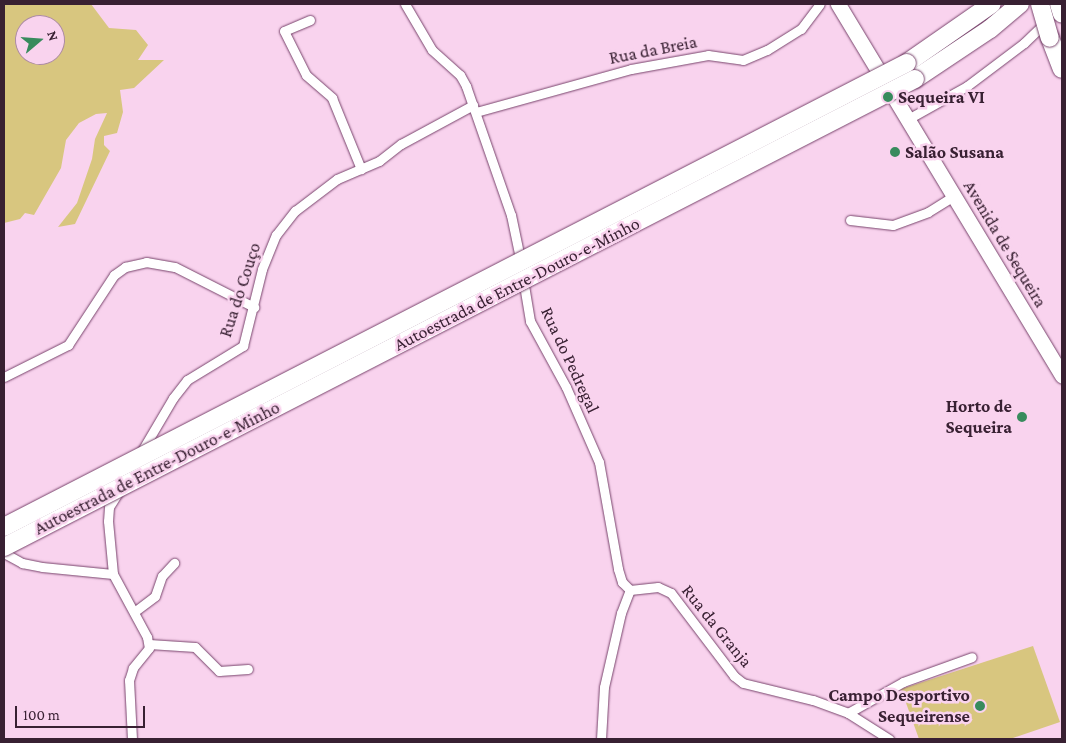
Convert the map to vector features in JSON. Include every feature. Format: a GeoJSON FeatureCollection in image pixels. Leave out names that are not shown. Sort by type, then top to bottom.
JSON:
{"type":"FeatureCollection","features":[{"type":"Feature","properties":{"kind":"highway","name":"Autoestrada de Entre-Douro-e-Minho"},"geometry":{"type":"LineString","coordinates":[[4,527],[907,64],[992,4]]}},
{"type":"Feature","properties":{"kind":"highway","name":"Autoestrada de Entre-Douro-e-Minho"},"geometry":{"type":"LineString","coordinates":[[4,547],[916,79],[990,30],[1020,4]]}},
{"type":"Feature","properties":{"kind":"highway"},"geometry":{"type":"LineString","coordinates":[[1040,4],[1050,38],[1062,68]]}},
{"type":"Feature","properties":{"kind":"highway"},"geometry":{"type":"LineString","coordinates":[[1059,4],[1062,14]]}},
{"type":"Feature","properties":{"kind":"main road","name":"Avenida de Sequeira"},"geometry":{"type":"LineString","coordinates":[[838,4],[1062,376]]}},
{"type":"Feature","properties":{"kind":"street","name":"Rua do Pedregal"},"geometry":{"type":"LineString","coordinates":[[405,4],[432,50],[460,76],[475,109],[511,215],[530,322],[566,387],[599,462],[618,569],[622,582],[630,590]]}},
{"type":"Feature","properties":{"kind":"street","name":"Rua da Breia"},"geometry":{"type":"LineString","coordinates":[[475,109],[631,69],[708,55],[743,60],[768,50],[801,28],[820,4]]}},
{"type":"Feature","properties":{"kind":"street"},"geometry":{"type":"LineString","coordinates":[[908,119],[974,80],[1024,43],[1062,7]]}},
{"type":"Feature","properties":{"kind":"street"},"geometry":{"type":"LineString","coordinates":[[310,20],[284,31],[306,75],[332,98],[361,169]]}},
{"type":"Feature","properties":{"kind":"street","name":"Rua do Couço"},"geometry":{"type":"LineString","coordinates":[[113,574],[108,536],[109,507],[182,386],[243,346],[262,269],[276,235],[302,205],[337,179],[361,169],[475,109]]}},
{"type":"Feature","properties":{"kind":"street"},"geometry":{"type":"LineString","coordinates":[[850,220],[893,225],[928,212],[954,196]]}},
{"type":"Feature","properties":{"kind":"street"},"geometry":{"type":"LineString","coordinates":[[4,377],[68,345],[114,275],[125,266],[146,262],[175,267],[254,307]]}},
{"type":"Feature","properties":{"kind":"street"},"geometry":{"type":"LineString","coordinates":[[4,553],[28,564],[113,574],[149,644],[148,651],[133,668],[129,680],[132,739]]}},
{"type":"Feature","properties":{"kind":"street"},"geometry":{"type":"LineString","coordinates":[[134,612],[155,596],[162,576],[174,562]]}},
{"type":"Feature","properties":{"kind":"street","name":"Rua da Granja"},"geometry":{"type":"LineString","coordinates":[[630,590],[658,587],[671,593],[734,676],[743,683],[813,700],[848,713],[888,739]]}},
{"type":"Feature","properties":{"kind":"street"},"geometry":{"type":"LineString","coordinates":[[601,739],[604,687],[621,613],[630,590]]}},
{"type":"Feature","properties":{"kind":"street"},"geometry":{"type":"LineString","coordinates":[[149,644],[195,647],[219,671],[248,669]]}},
{"type":"Feature","properties":{"kind":"street"},"geometry":{"type":"LineString","coordinates":[[848,713],[903,682],[972,657]]}},
{"type":"Feature","properties":{"kind":"shaded area"},"geometry":{"type":"Polygon","coordinates":[[[4,4],[91,4],[109,28],[136,30],[148,45],[138,60],[164,60],[134,88],[120,90],[123,112],[117,133],[104,136],[104,145],[110,151],[75,224],[58,227],[77,203],[92,159],[95,139],[107,113],[96,114],[79,123],[66,140],[61,168],[34,215],[25,213],[20,219],[4,223],[4,4]]]}},
{"type":"Feature","properties":{"kind":"shaded area","name":"Campo Desportivo Sequeirense"},"geometry":{"type":"Polygon","coordinates":[[[1033,646],[1060,722],[1010,739],[919,739],[901,689],[1033,646]]]}},
{"type":"Feature","properties":{"kind":"place","name":"Sequeira VI"},"geometry":{"type":"Point","coordinates":[888,97]}},
{"type":"Feature","properties":{"kind":"place","name":"Salão Susana"},"geometry":{"type":"Point","coordinates":[895,152]}},
{"type":"Feature","properties":{"kind":"place","name":"Horto de Sequeira"},"geometry":{"type":"Point","coordinates":[1022,417]}},
{"type":"Feature","properties":{"kind":"place","name":"Campo Desportivo Sequeirense"},"geometry":{"type":"Point","coordinates":[980,706]}}]}
